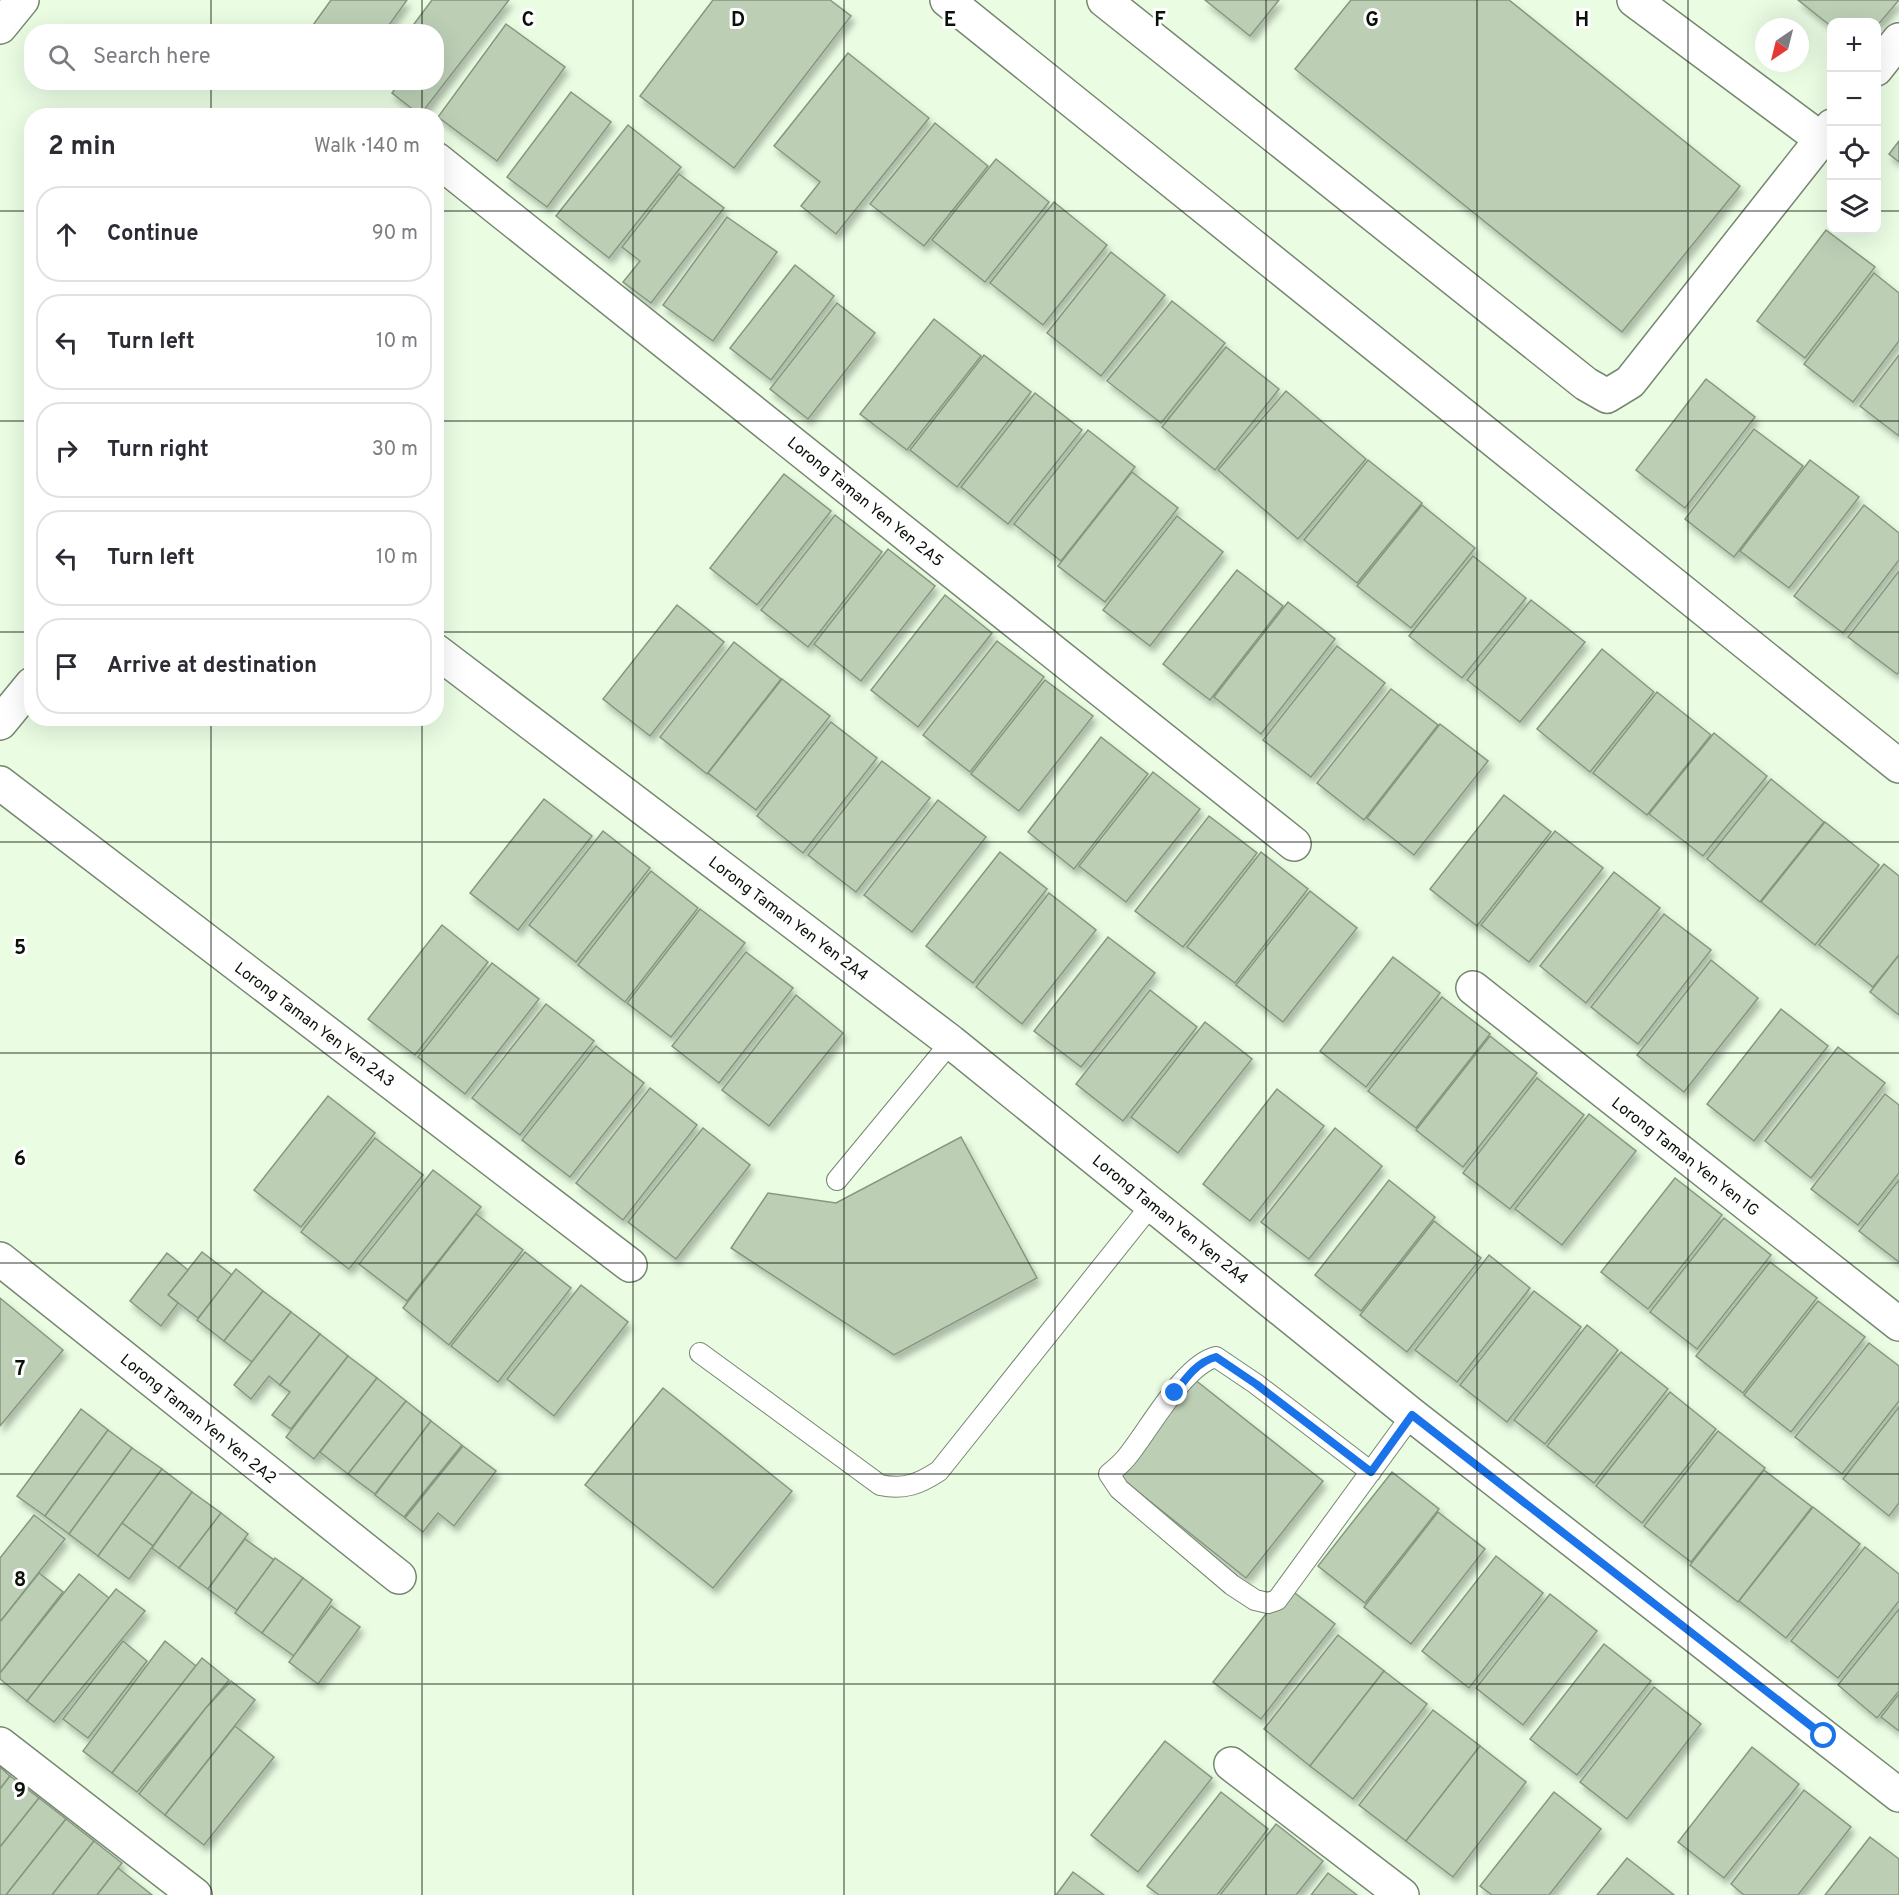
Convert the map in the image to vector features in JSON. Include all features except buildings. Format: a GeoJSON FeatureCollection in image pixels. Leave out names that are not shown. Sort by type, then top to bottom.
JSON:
{"type":"FeatureCollection","features":[{"type":"Feature","properties":{"kind":"street"},"geometry":{"type":"LineString","coordinates":[[0,27],[22,0]]}},
{"type":"Feature","properties":{"kind":"street"},"geometry":{"type":"LineString","coordinates":[[947,0],[1899,766]]}},
{"type":"Feature","properties":{"kind":"street"},"geometry":{"type":"LineString","coordinates":[[1104,0],[1586,384],[1607,396],[1630,382],[1826,132],[1635,0]]}},
{"type":"Feature","properties":{"kind":"street"},"geometry":{"type":"LineString","coordinates":[[1881,63],[1899,40]]}},
{"type":"Feature","properties":{"kind":"street","name":"Lorong Taman Yen Yen 2A5"},"geometry":{"type":"LineString","coordinates":[[444,170],[1294,844]]}},
{"type":"Feature","properties":{"kind":"street","name":"Lorong Taman Yen Yen 2A4"},"geometry":{"type":"LineString","coordinates":[[444,657],[951,1042],[1412,1415],[1899,1795]]}},
{"type":"Feature","properties":{"kind":"street"},"geometry":{"type":"LineString","coordinates":[[0,723],[24,694]]}},
{"type":"Feature","properties":{"kind":"street","name":"Lorong Taman Yen Yen 2A3"},"geometry":{"type":"LineString","coordinates":[[0,783],[630,1265]]}},
{"type":"Feature","properties":{"kind":"street","name":"Lorong Taman Yen Yen 1G"},"geometry":{"type":"LineString","coordinates":[[1473,988],[1899,1324]]}},
{"type":"Feature","properties":{"kind":"street","name":"Lorong Taman Yen Yen 2A2"},"geometry":{"type":"LineString","coordinates":[[0,1259],[399,1577]]}},
{"type":"Feature","properties":{"kind":"street"},"geometry":{"type":"LineString","coordinates":[[0,1744],[195,1895]]}},
{"type":"Feature","properties":{"kind":"street"},"geometry":{"type":"LineString","coordinates":[[1231,1764],[1402,1895]]}},
{"type":"Feature","properties":{"kind":"lane"},"geometry":{"type":"LineString","coordinates":[[837,1180],[951,1042]]}},
{"type":"Feature","properties":{"kind":"lane"},"geometry":{"type":"LineString","coordinates":[[700,1353],[880,1485],[895,1488],[922,1482],[939,1471],[1152,1203]]}},
{"type":"Feature","properties":{"kind":"lane"},"geometry":{"type":"LineString","coordinates":[[1371,1472],[1256,1384],[1216,1357],[1205,1360],[1187,1376],[1125,1459],[1109,1474],[1119,1489],[1232,1585],[1255,1600],[1268,1603],[1277,1600],[1371,1472],[1412,1415]]}},
{"type":"Feature","properties":{"kind":"route"},"geometry":{"type":"LineString","coordinates":[[1175,1393],[1187,1376],[1205,1360],[1216,1357],[1256,1384],[1371,1472],[1412,1415],[1824,1736]]}}]}
